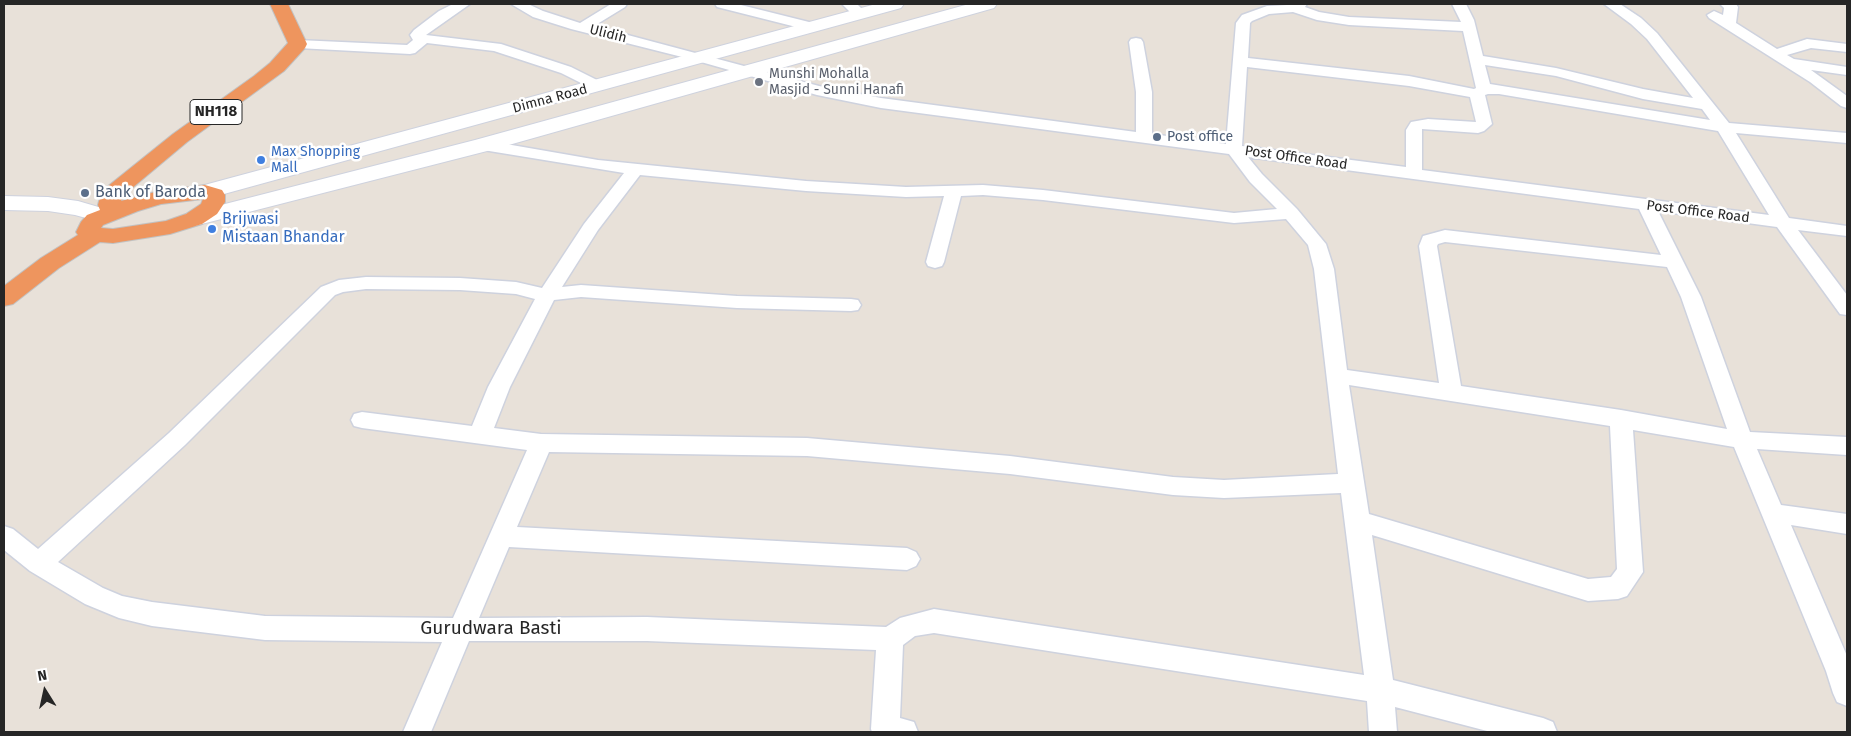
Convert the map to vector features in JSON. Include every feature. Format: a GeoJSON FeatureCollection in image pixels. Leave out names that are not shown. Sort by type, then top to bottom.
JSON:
{"type":"FeatureCollection","features":[{"type":"Feature","properties":{"kind":"highway"},"geometry":{"type":"LineString","coordinates":[[279,4],[308,45]]}},
{"type":"Feature","properties":{"kind":"highway"},"geometry":{"type":"LineString","coordinates":[[294,4],[304,26],[308,45]]}},
{"type":"Feature","properties":{"kind":"highway","name":"NH118"},"geometry":{"type":"LineString","coordinates":[[106,219],[110,201],[115,192],[130,178],[180,138],[308,45]]}},
{"type":"Feature","properties":{"kind":"highway"},"geometry":{"type":"LineString","coordinates":[[7,288],[50,263],[106,219],[182,194],[205,192],[214,195],[214,202],[209,209],[194,219],[139,233],[113,236],[106,219]]}},
{"type":"Feature","properties":{"kind":"street"},"geometry":{"type":"LineString","coordinates":[[463,4],[444,14],[419,33],[417,35],[418,38],[496,48],[566,70],[598,86]]}},
{"type":"Feature","properties":{"kind":"street","name":"Ulidih"},"geometry":{"type":"LineString","coordinates":[[518,4],[538,14],[748,71]]}},
{"type":"Feature","properties":{"kind":"street"},"geometry":{"type":"LineString","coordinates":[[583,27],[620,4]]}},
{"type":"Feature","properties":{"kind":"street"},"geometry":{"type":"LineString","coordinates":[[722,4],[812,27]]}},
{"type":"Feature","properties":{"kind":"street","name":"Dimna Road"},"geometry":{"type":"LineString","coordinates":[[205,192],[812,27],[852,6],[895,4]]}},
{"type":"Feature","properties":{"kind":"street"},"geometry":{"type":"LineString","coordinates":[[194,219],[483,145],[988,4]]}},
{"type":"Feature","properties":{"kind":"street"},"geometry":{"type":"LineString","coordinates":[[1414,175],[1414,130],[1417,125],[1428,124],[1478,128],[1484,124],[1476,58],[1469,27],[1459,4]]}},
{"type":"Feature","properties":{"kind":"street"},"geometry":{"type":"LineString","coordinates":[[1611,4],[1636,21],[1652,36],[1724,127],[1783,223],[1847,309]]}},
{"type":"Feature","properties":{"kind":"street"},"geometry":{"type":"LineString","coordinates":[[1727,4],[1731,7],[1729,24]]}},
{"type":"Feature","properties":{"kind":"street"},"geometry":{"type":"LineString","coordinates":[[1383,732],[1380,690],[1358,521],[1350,483],[1324,269],[1317,244],[1291,213],[1256,178],[1234,149],[1243,23],[1247,18],[1267,10],[1297,6],[1317,16],[1349,21],[1469,27]]}},
{"type":"Feature","properties":{"kind":"street"},"geometry":{"type":"LineString","coordinates":[[1714,14],[1789,62],[1847,103]]}},
{"type":"Feature","properties":{"kind":"street"},"geometry":{"type":"LineString","coordinates":[[1814,33],[1847,36]]}},
{"type":"Feature","properties":{"kind":"street"},"geometry":{"type":"LineString","coordinates":[[308,45],[410,50],[422,39]]}},
{"type":"Feature","properties":{"kind":"street"},"geometry":{"type":"LineString","coordinates":[[1136,42],[1144,92],[1144,138]]}},
{"type":"Feature","properties":{"kind":"street"},"geometry":{"type":"LineString","coordinates":[[1775,54],[1808,43],[1847,48]]}},
{"type":"Feature","properties":{"kind":"street"},"geometry":{"type":"LineString","coordinates":[[1476,58],[1556,72],[1651,96],[1705,105]]}},
{"type":"Feature","properties":{"kind":"street"},"geometry":{"type":"LineString","coordinates":[[1240,62],[1480,91],[1499,89],[1724,127],[1847,138]]}},
{"type":"Feature","properties":{"kind":"street"},"geometry":{"type":"LineString","coordinates":[[1789,62],[1847,71]]}},
{"type":"Feature","properties":{"kind":"street","name":"Post Office Road"},"geometry":{"type":"LineString","coordinates":[[748,71],[817,90],[881,103],[1847,231]]}},
{"type":"Feature","properties":{"kind":"street"},"geometry":{"type":"LineString","coordinates":[[483,145],[598,165],[856,190],[906,192],[983,190],[1043,195],[1234,218],[1291,213]]}},
{"type":"Feature","properties":{"kind":"street"},"geometry":{"type":"LineString","coordinates":[[480,435],[499,387],[548,295],[590,228],[636,169]]}},
{"type":"Feature","properties":{"kind":"street"},"geometry":{"type":"LineString","coordinates":[[935,262],[954,191]]}},
{"type":"Feature","properties":{"kind":"street"},"geometry":{"type":"LineString","coordinates":[[4,203],[48,204],[78,208],[106,219]]}},
{"type":"Feature","properties":{"kind":"street"},"geometry":{"type":"LineString","coordinates":[[1646,205],[1691,297],[1742,440],[1845,678]]}},
{"type":"Feature","properties":{"kind":"street"},"geometry":{"type":"LineString","coordinates":[[1451,393],[1428,246],[1430,240],[1445,236],[1674,262]]}},
{"type":"Feature","properties":{"kind":"street"},"geometry":{"type":"LineString","coordinates":[[39,564],[177,438],[328,291],[339,286],[352,284],[460,284],[516,288],[548,295],[581,291],[722,301],[851,305]]}},
{"type":"Feature","properties":{"kind":"street"},"geometry":{"type":"LineString","coordinates":[[1337,376],[1621,418],[1742,440],[1847,446]]}},
{"type":"Feature","properties":{"kind":"street"},"geometry":{"type":"LineString","coordinates":[[1358,521],[1588,590],[1618,588],[1630,572],[1621,418]]}},
{"type":"Feature","properties":{"kind":"street"},"geometry":{"type":"LineString","coordinates":[[362,420],[541,443],[807,447],[1010,465],[1173,486],[1216,488],[1350,483]]}},
{"type":"Feature","properties":{"kind":"street"},"geometry":{"type":"LineString","coordinates":[[418,732],[541,443]]}},
{"type":"Feature","properties":{"kind":"street"},"geometry":{"type":"LineString","coordinates":[[1772,513],[1847,524]]}},
{"type":"Feature","properties":{"kind":"street","name":"Gurudwara Basti"},"geometry":{"type":"LineString","coordinates":[[4,536],[39,564],[94,596],[119,607],[152,614],[265,628],[647,629],[890,640]]}},
{"type":"Feature","properties":{"kind":"street"},"geometry":{"type":"LineString","coordinates":[[500,536],[907,560]]}},
{"type":"Feature","properties":{"kind":"street"},"geometry":{"type":"LineString","coordinates":[[892,731],[890,640],[909,626],[934,621],[1380,690],[1543,732]]}},
{"type":"Feature","properties":{"kind":"place","name":"Munshi Mohalla Masjid - Sunni Hanafi"},"geometry":{"type":"Point","coordinates":[759,82]}},
{"type":"Feature","properties":{"kind":"place","name":"Post office"},"geometry":{"type":"Point","coordinates":[1157,137]}},
{"type":"Feature","properties":{"kind":"place","name":"Max Shopping Mall"},"geometry":{"type":"Point","coordinates":[261,160]}},
{"type":"Feature","properties":{"kind":"place","name":"Bank of Baroda"},"geometry":{"type":"Point","coordinates":[85,193]}},
{"type":"Feature","properties":{"kind":"place","name":"Brijwasi Mistaan Bhandar"},"geometry":{"type":"Point","coordinates":[212,229]}}]}
